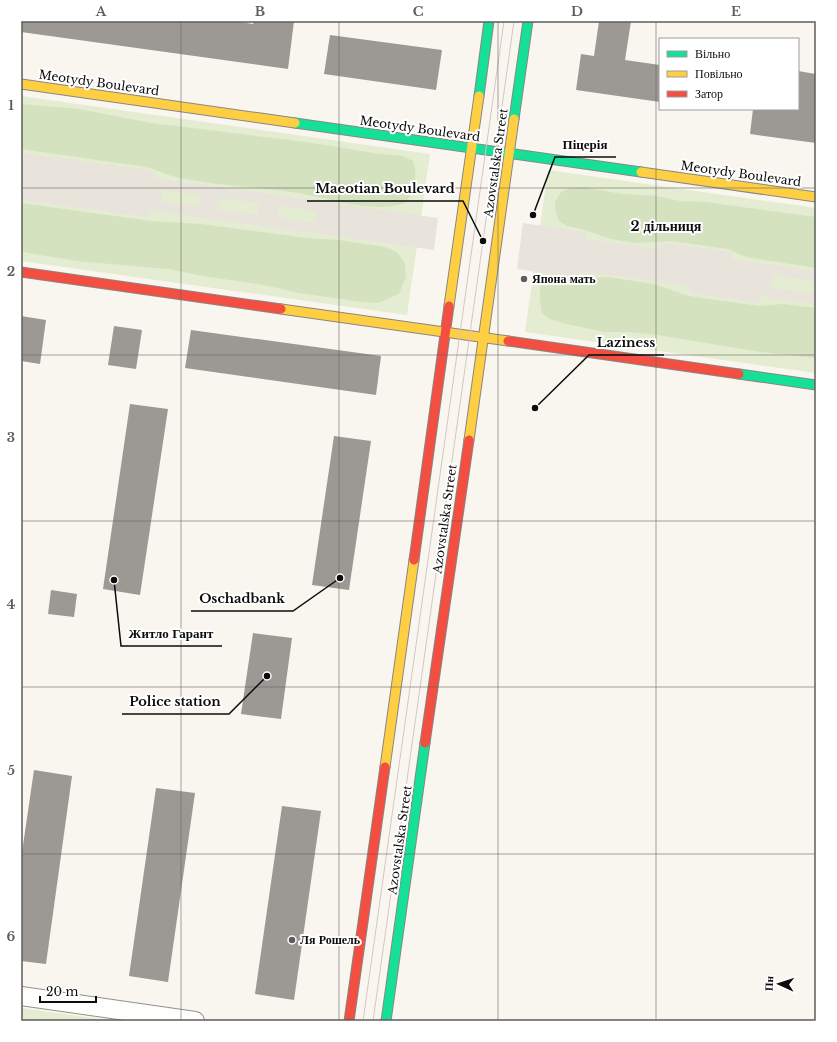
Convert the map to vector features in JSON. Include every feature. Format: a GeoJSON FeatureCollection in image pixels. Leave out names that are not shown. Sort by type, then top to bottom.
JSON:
{"type":"FeatureCollection","features":[{"type":"Feature","properties":{"kind":"street"},"geometry":{"type":"LineString","coordinates":[[349,1021],[489,21]]}},
{"type":"Feature","properties":{"kind":"street","name":"Azovstalska Street"},"geometry":{"type":"LineString","coordinates":[[386,1021],[528,21]]}},
{"type":"Feature","properties":{"kind":"street","name":"Meotydy Boulevard"},"geometry":{"type":"LineString","coordinates":[[21,84],[816,197]]}},
{"type":"Feature","properties":{"kind":"street"},"geometry":{"type":"LineString","coordinates":[[21,272],[816,384]]}},
{"type":"Feature","properties":{"kind":"street"},"geometry":{"type":"LineString","coordinates":[[21,996],[195,1021]]}},
{"type":"Feature","properties":{"kind":"green space"},"geometry":{"type":"Polygon","coordinates":[[[21,96],[430,154],[407,315],[21,261],[21,96]]]}},
{"type":"Feature","properties":{"kind":"green space"},"geometry":{"type":"Polygon","coordinates":[[[21,104],[79,109],[151,123],[306,142],[373,153],[403,156],[413,161],[415,167],[415,183],[406,203],[380,207],[366,206],[298,193],[195,181],[176,177],[146,167],[21,149],[21,104]]]}},
{"type":"Feature","properties":{"kind":"green space"},"geometry":{"type":"Polygon","coordinates":[[[548,170],[816,208],[816,373],[525,332],[548,170]]]}},
{"type":"Feature","properties":{"kind":"green space"},"geometry":{"type":"Polygon","coordinates":[[[582,187],[622,194],[657,196],[680,201],[706,202],[816,217],[816,268],[746,257],[728,249],[670,241],[636,243],[611,239],[567,226],[559,221],[555,202],[561,192],[569,188],[582,187]]]}},
{"type":"Feature","properties":{"kind":"green space"},"geometry":{"type":"Polygon","coordinates":[[[21,203],[151,221],[201,224],[307,238],[339,240],[385,247],[398,253],[405,264],[406,277],[399,294],[378,303],[362,302],[299,293],[264,285],[202,276],[169,269],[76,261],[28,253],[21,251],[21,203]]]}},
{"type":"Feature","properties":{"kind":"green space"},"geometry":{"type":"Polygon","coordinates":[[[552,275],[577,279],[608,277],[654,284],[689,296],[759,306],[783,304],[816,308],[816,358],[754,351],[658,335],[628,332],[604,332],[550,319],[542,313],[540,287],[545,278],[552,275]]]}},
{"type":"Feature","properties":{"kind":"green space"},"geometry":{"type":"Polygon","coordinates":[[[21,1008],[114,1021],[21,1021],[21,1008]]]}},
{"type":"Feature","properties":{"kind":"shaded area"},"geometry":{"type":"Polygon","coordinates":[[[21,153],[155,171],[154,178],[438,218],[434,250],[150,210],[148,217],[21,200],[21,153]],[[162,190],[161,202],[199,207],[200,195],[162,190]],[[220,198],[218,210],[257,215],[259,203],[220,198]],[[278,206],[277,218],[315,223],[317,211],[278,206]]]}},
{"type":"Feature","properties":{"kind":"shaded area"},"geometry":{"type":"Polygon","coordinates":[[[523,223],[585,232],[585,239],[659,249],[660,242],[731,252],[731,259],[816,271],[816,281],[774,275],[772,288],[816,294],[816,304],[761,296],[760,303],[689,293],[690,286],[580,271],[579,278],[517,269],[523,223]]]}},
{"type":"Feature","properties":{"kind":"building"},"geometry":{"type":"Polygon","coordinates":[[[21,21],[234,21],[253,24],[254,21],[294,21],[288,69],[21,32],[21,21]]]}},
{"type":"Feature","properties":{"kind":"building"},"geometry":{"type":"Polygon","coordinates":[[[599,21],[631,21],[625,60],[659,65],[659,102],[576,90],[581,54],[594,56],[599,21]]]}},
{"type":"Feature","properties":{"kind":"building"},"geometry":{"type":"Polygon","coordinates":[[[330,35],[442,50],[436,90],[324,74],[330,35]]]}},
{"type":"Feature","properties":{"kind":"building"},"geometry":{"type":"Polygon","coordinates":[[[799,71],[816,74],[816,143],[750,134],[753,110],[799,110],[799,71]]]}},
{"type":"Feature","properties":{"kind":"building"},"geometry":{"type":"Polygon","coordinates":[[[21,316],[46,320],[40,364],[21,361],[21,316]]]}},
{"type":"Feature","properties":{"kind":"building"},"geometry":{"type":"Polygon","coordinates":[[[114,326],[142,330],[136,369],[108,365],[114,326]]]}},
{"type":"Feature","properties":{"kind":"building"},"geometry":{"type":"Polygon","coordinates":[[[191,330],[381,356],[376,395],[185,368],[191,330]]]}},
{"type":"Feature","properties":{"kind":"building"},"geometry":{"type":"Polygon","coordinates":[[[130,404],[168,409],[140,595],[103,589],[130,404]]]}},
{"type":"Feature","properties":{"kind":"building"},"geometry":{"type":"Polygon","coordinates":[[[334,436],[371,441],[349,590],[312,585],[334,436]]]}},
{"type":"Feature","properties":{"kind":"building"},"geometry":{"type":"Polygon","coordinates":[[[51,590],[77,594],[74,617],[48,614],[51,590]]]}},
{"type":"Feature","properties":{"kind":"building"},"geometry":{"type":"Polygon","coordinates":[[[253,633],[292,638],[281,719],[241,714],[253,633]]]}},
{"type":"Feature","properties":{"kind":"building"},"geometry":{"type":"Polygon","coordinates":[[[34,770],[72,776],[46,964],[21,961],[21,859],[34,770]]]}},
{"type":"Feature","properties":{"kind":"building"},"geometry":{"type":"Polygon","coordinates":[[[156,788],[195,793],[168,982],[129,976],[156,788]]]}},
{"type":"Feature","properties":{"kind":"building"},"geometry":{"type":"Polygon","coordinates":[[[282,806],[321,811],[294,1000],[255,994],[282,806]]]}},
{"type":"Feature","properties":{"kind":"tram line"},"geometry":{"type":"LineString","coordinates":[[363,1021],[504,21]]}},
{"type":"Feature","properties":{"kind":"tram line"},"geometry":{"type":"LineString","coordinates":[[373,1021],[514,21]]}},
{"type":"Feature","properties":{"kind":"traffic: fast"},"geometry":{"type":"LineString","coordinates":[[479,96],[489,21]]}},
{"type":"Feature","properties":{"kind":"traffic: fast"},"geometry":{"type":"LineString","coordinates":[[514,119],[528,21]]}},
{"type":"Feature","properties":{"kind":"traffic: fast"},"geometry":{"type":"LineString","coordinates":[[295,123],[641,172]]}},
{"type":"Feature","properties":{"kind":"traffic: fast"},"geometry":{"type":"LineString","coordinates":[[739,374],[816,385]]}},
{"type":"Feature","properties":{"kind":"traffic: fast"},"geometry":{"type":"LineString","coordinates":[[386,1021],[425,743]]}},
{"type":"Feature","properties":{"kind":"traffic: slow"},"geometry":{"type":"LineString","coordinates":[[21,84],[295,123]]}},
{"type":"Feature","properties":{"kind":"traffic: slow"},"geometry":{"type":"LineString","coordinates":[[449,306],[479,96]]}},
{"type":"Feature","properties":{"kind":"traffic: slow"},"geometry":{"type":"LineString","coordinates":[[469,440],[514,119]]}},
{"type":"Feature","properties":{"kind":"traffic: slow"},"geometry":{"type":"LineString","coordinates":[[641,172],[816,197]]}},
{"type":"Feature","properties":{"kind":"traffic: slow"},"geometry":{"type":"LineString","coordinates":[[281,309],[508,341]]}},
{"type":"Feature","properties":{"kind":"traffic: slow"},"geometry":{"type":"LineString","coordinates":[[385,767],[414,560]]}},
{"type":"Feature","properties":{"kind":"traffic: jam"},"geometry":{"type":"LineString","coordinates":[[21,272],[281,309]]}},
{"type":"Feature","properties":{"kind":"traffic: jam"},"geometry":{"type":"LineString","coordinates":[[414,560],[449,306]]}},
{"type":"Feature","properties":{"kind":"traffic: jam"},"geometry":{"type":"LineString","coordinates":[[508,341],[739,374]]}},
{"type":"Feature","properties":{"kind":"traffic: jam"},"geometry":{"type":"LineString","coordinates":[[425,743],[469,440]]}},
{"type":"Feature","properties":{"kind":"traffic: jam"},"geometry":{"type":"LineString","coordinates":[[349,1021],[385,767]]}},
{"type":"Feature","properties":{"kind":"place","name":"Піцерія"},"geometry":{"type":"Point","coordinates":[533,215]}},
{"type":"Feature","properties":{"kind":"place","name":"Maeotian Boulevard"},"geometry":{"type":"Point","coordinates":[483,241]}},
{"type":"Feature","properties":{"kind":"place","name":"Япона мать"},"geometry":{"type":"Point","coordinates":[524,279]}},
{"type":"Feature","properties":{"kind":"place","name":"Laziness"},"geometry":{"type":"Point","coordinates":[535,408]}},
{"type":"Feature","properties":{"kind":"place","name":"Oschadbank"},"geometry":{"type":"Point","coordinates":[340,578]}},
{"type":"Feature","properties":{"kind":"place","name":"Житло Гарант"},"geometry":{"type":"Point","coordinates":[114,580]}},
{"type":"Feature","properties":{"kind":"place","name":"Police station"},"geometry":{"type":"Point","coordinates":[267,676]}},
{"type":"Feature","properties":{"kind":"place","name":"Ля Рошель"},"geometry":{"type":"Point","coordinates":[292,940]}},
{"type":"Feature","properties":{"kind":"district","name":"2 дільниця"},"geometry":{"type":"Point","coordinates":[666,226]}}]}
